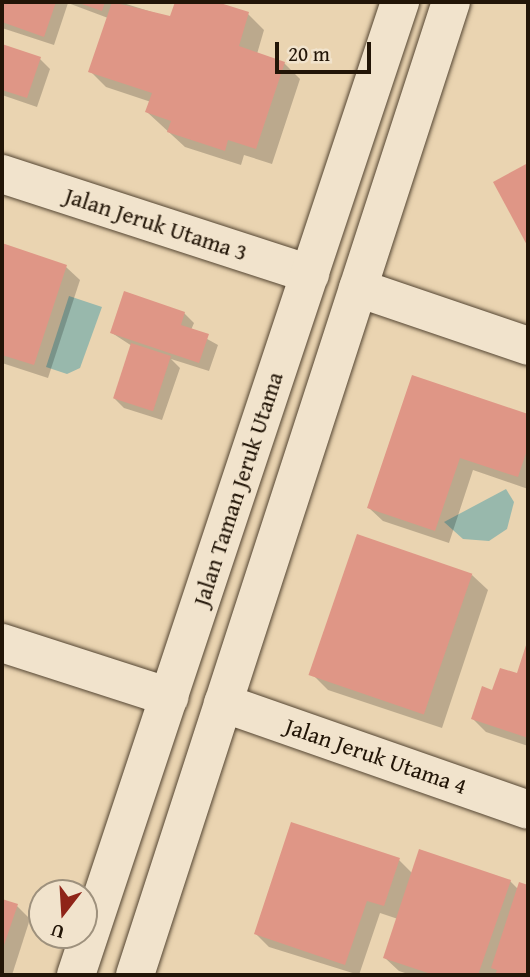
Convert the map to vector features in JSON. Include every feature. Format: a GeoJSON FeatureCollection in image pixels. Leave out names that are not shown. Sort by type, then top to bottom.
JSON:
{"type":"FeatureCollection","features":[{"type":"Feature","properties":{"kind":"street","name":"Jalan Taman Jeruk Utama"},"geometry":{"type":"LineString","coordinates":[[76,975],[400,2]]}},
{"type":"Feature","properties":{"kind":"street"},"geometry":{"type":"LineString","coordinates":[[135,975],[451,2]]}},
{"type":"Feature","properties":{"kind":"street","name":"Jalan Jeruk Utama 3"},"geometry":{"type":"LineString","coordinates":[[2,174],[310,274]]}},
{"type":"Feature","properties":{"kind":"street"},"geometry":{"type":"LineString","coordinates":[[358,288],[528,346]]}},
{"type":"Feature","properties":{"kind":"street"},"geometry":{"type":"LineString","coordinates":[[2,643],[169,696]]}},
{"type":"Feature","properties":{"kind":"street","name":"Jalan Jeruk Utama 4"},"geometry":{"type":"LineString","coordinates":[[223,703],[528,810]]}},
{"type":"Feature","properties":{"kind":"shaded area"},"geometry":{"type":"Polygon","coordinates":[[[69,296],[102,307],[80,368],[67,374],[46,367],[69,296]]]}},
{"type":"Feature","properties":{"kind":"shaded area"},"geometry":{"type":"Polygon","coordinates":[[[506,489],[514,502],[507,529],[489,541],[463,539],[444,522],[506,489]]]}},
{"type":"Feature","properties":{"kind":"building"},"geometry":{"type":"Polygon","coordinates":[[[2,2],[56,2],[44,37],[2,22],[2,2]]]}},
{"type":"Feature","properties":{"kind":"building"},"geometry":{"type":"Polygon","coordinates":[[[76,2],[105,2],[102,11],[76,2]]]}},
{"type":"Feature","properties":{"kind":"building"},"geometry":{"type":"Polygon","coordinates":[[[112,2],[170,16],[175,2],[217,2],[249,12],[239,46],[285,62],[256,149],[228,140],[225,151],[167,132],[171,121],[145,112],[152,93],[88,72],[112,2]]]}},
{"type":"Feature","properties":{"kind":"building"},"geometry":{"type":"Polygon","coordinates":[[[2,44],[41,57],[27,98],[2,90],[2,44]]]}},
{"type":"Feature","properties":{"kind":"building"},"geometry":{"type":"Polygon","coordinates":[[[528,163],[528,247],[493,182],[528,163]]]}},
{"type":"Feature","properties":{"kind":"building"},"geometry":{"type":"Polygon","coordinates":[[[2,243],[67,265],[34,365],[2,355],[2,243]]]}},
{"type":"Feature","properties":{"kind":"building"},"geometry":{"type":"Polygon","coordinates":[[[124,291],[185,312],[181,325],[209,334],[199,363],[110,333],[124,291]]]}},
{"type":"Feature","properties":{"kind":"building"},"geometry":{"type":"Polygon","coordinates":[[[131,343],[171,356],[153,411],[113,398],[131,343]]]}},
{"type":"Feature","properties":{"kind":"building"},"geometry":{"type":"Polygon","coordinates":[[[412,375],[528,414],[528,447],[518,477],[460,458],[435,531],[367,508],[412,375]]]}},
{"type":"Feature","properties":{"kind":"building"},"geometry":{"type":"Polygon","coordinates":[[[357,534],[472,574],[424,715],[308,675],[357,534]]]}},
{"type":"Feature","properties":{"kind":"building"},"geometry":{"type":"Polygon","coordinates":[[[528,639],[528,738],[471,719],[482,686],[492,690],[500,668],[517,673],[528,639]]]}},
{"type":"Feature","properties":{"kind":"building"},"geometry":{"type":"Polygon","coordinates":[[[291,822],[400,858],[384,906],[367,901],[345,965],[254,934],[291,822]]]}},
{"type":"Feature","properties":{"kind":"building"},"geometry":{"type":"Polygon","coordinates":[[[419,849],[511,880],[478,975],[434,975],[383,958],[419,849]]]}},
{"type":"Feature","properties":{"kind":"building"},"geometry":{"type":"Polygon","coordinates":[[[519,882],[528,885],[528,975],[495,975],[497,970],[491,968],[519,882]]]}},
{"type":"Feature","properties":{"kind":"building"},"geometry":{"type":"Polygon","coordinates":[[[2,899],[18,904],[2,951],[2,899]]]}}]}
